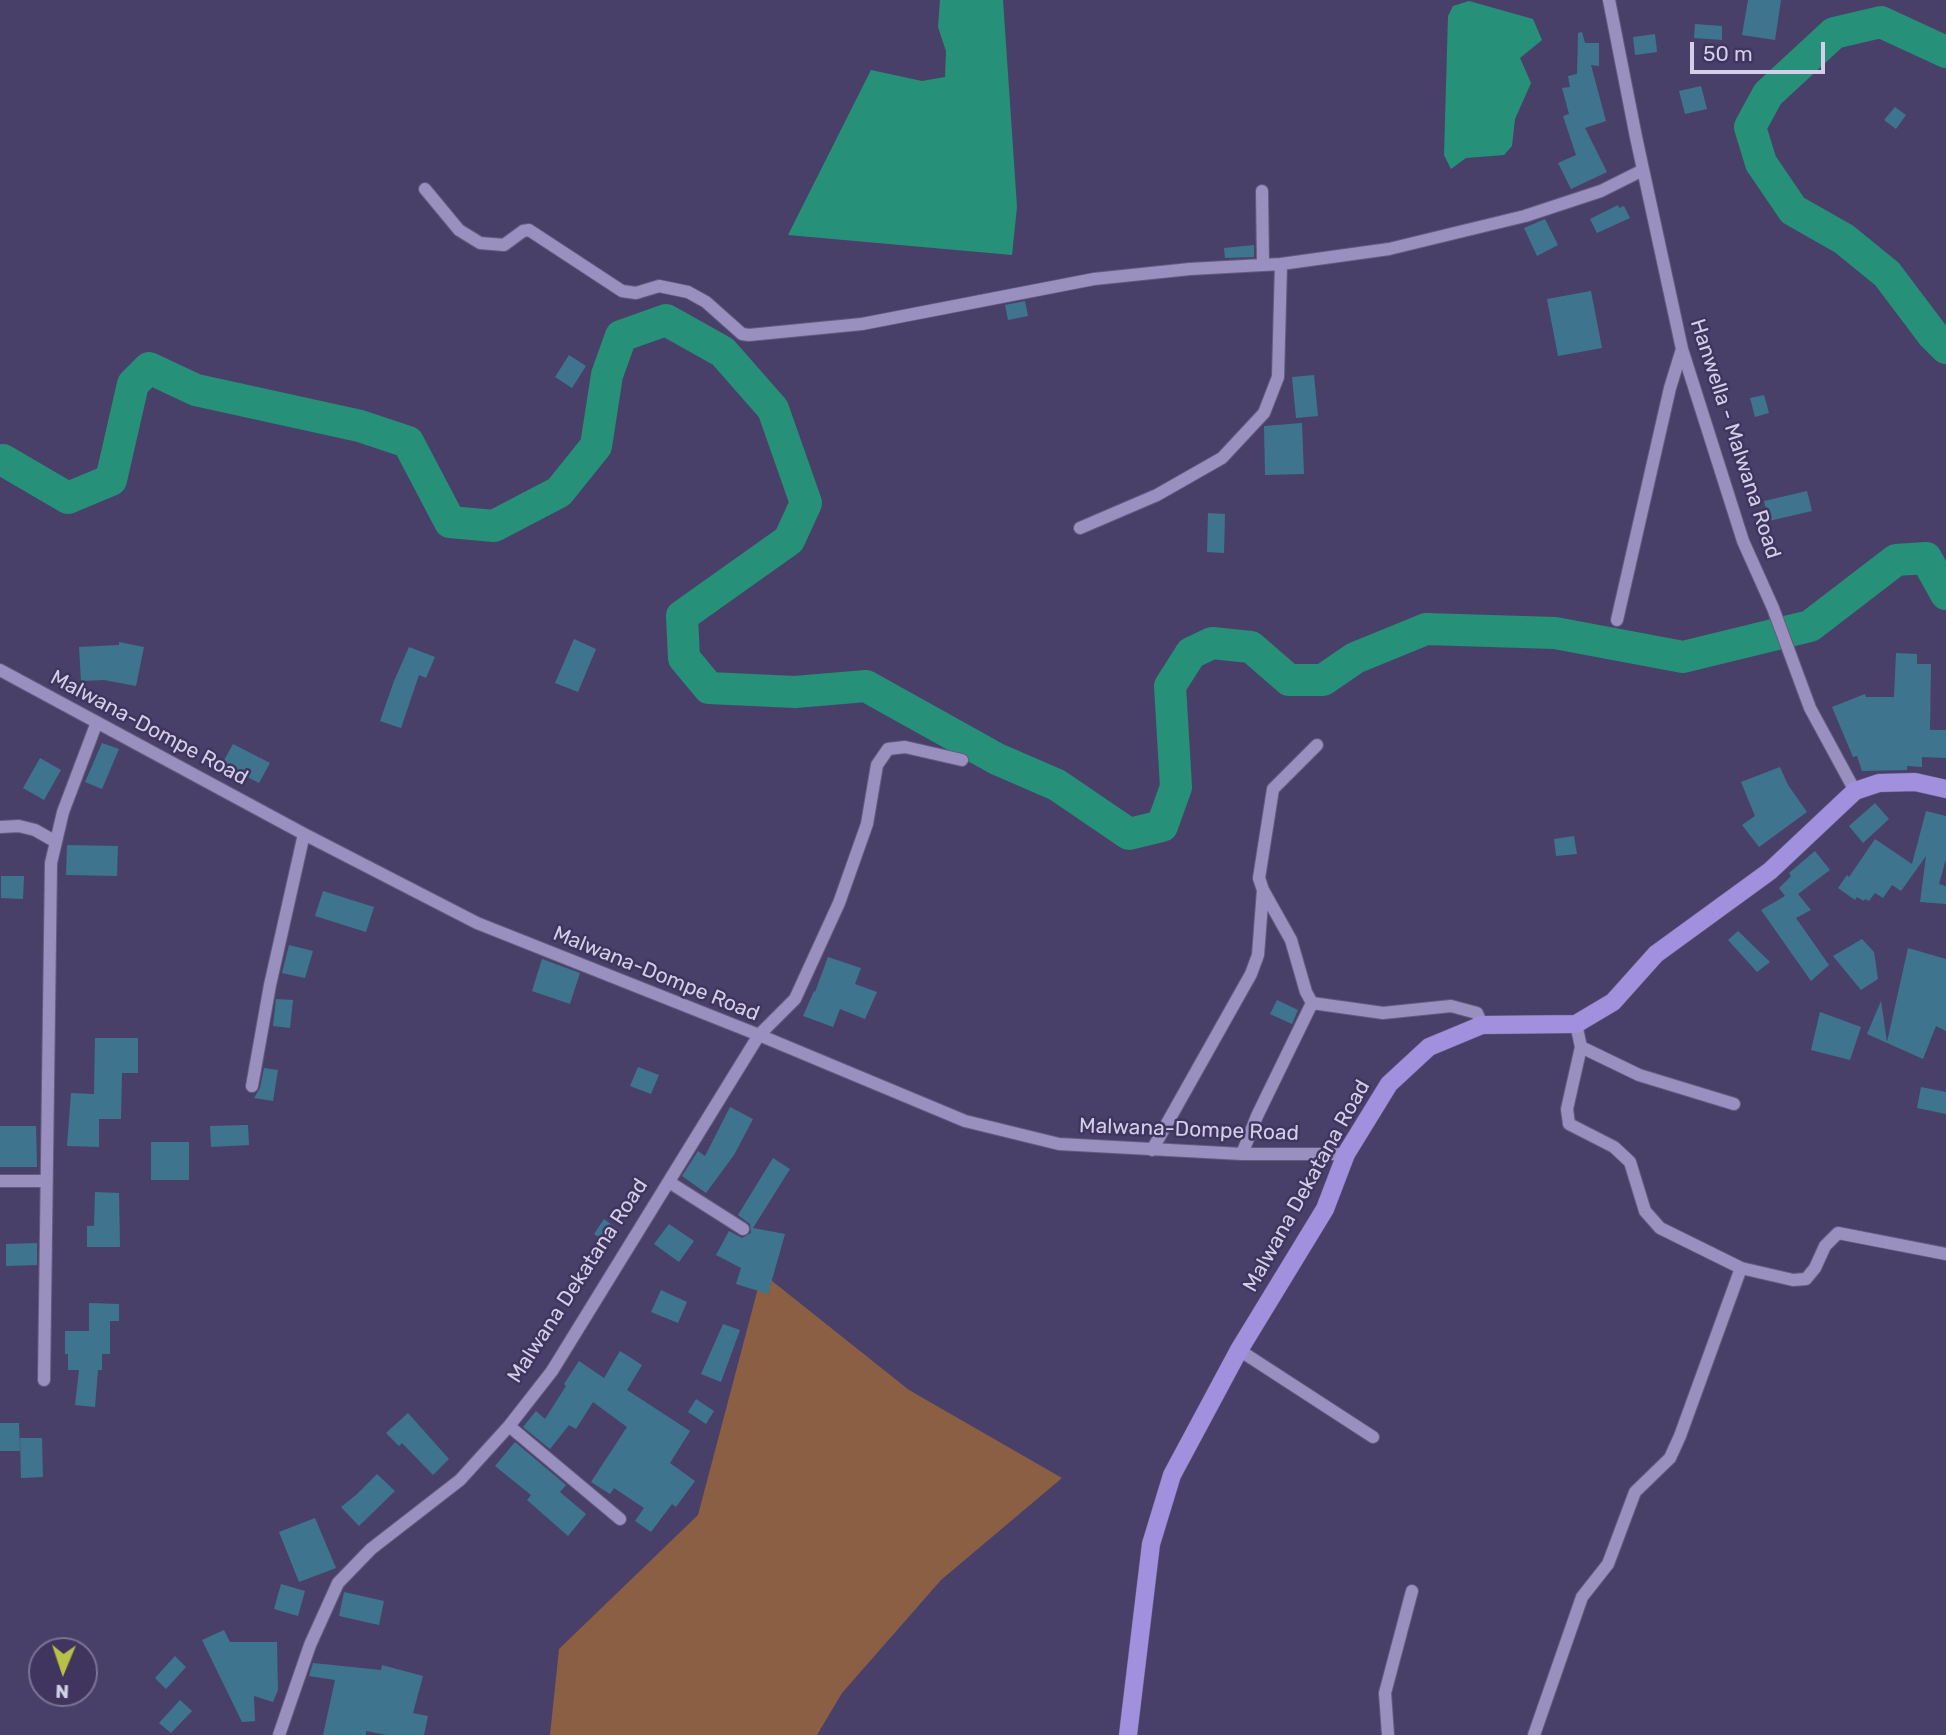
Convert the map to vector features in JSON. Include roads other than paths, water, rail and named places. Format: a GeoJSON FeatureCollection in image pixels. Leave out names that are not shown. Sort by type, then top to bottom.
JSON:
{"type":"FeatureCollection","features":[{"type":"Feature","properties":{"kind":"main road"},"geometry":{"type":"LineString","coordinates":[[1576,1024],[1613,1002],[1656,954],[1770,871],[1855,791],[1879,783],[1915,782],[1946,789]]}},
{"type":"Feature","properties":{"kind":"main road","name":"Malwana Dekatana Road"},"geometry":{"type":"LineString","coordinates":[[1128,1735],[1151,1544],[1172,1475],[1239,1350],[1325,1209],[1346,1154],[1389,1084],[1429,1047],[1482,1025],[1576,1024]]}},
{"type":"Feature","properties":{"kind":"street","name":"Hanwella - Malwana Road"},"geometry":{"type":"LineString","coordinates":[[1609,0],[1682,349],[1743,541],[1773,608],[1810,708],[1855,791]]}},
{"type":"Feature","properties":{"kind":"street"},"geometry":{"type":"LineString","coordinates":[[425,189],[459,230],[480,243],[503,245],[529,230],[622,291],[636,293],[659,286],[688,292],[706,302],[742,334],[749,335],[862,324],[1094,279],[1280,264],[1389,249],[1525,216],[1601,191],[1643,170]]}},
{"type":"Feature","properties":{"kind":"street"},"geometry":{"type":"LineString","coordinates":[[1262,191],[1264,264]]}},
{"type":"Feature","properties":{"kind":"street"},"geometry":{"type":"LineString","coordinates":[[1080,527],[1157,495],[1222,458],[1264,412],[1278,377],[1280,264]]}},
{"type":"Feature","properties":{"kind":"street"},"geometry":{"type":"LineString","coordinates":[[1618,620],[1670,388],[1682,349]]}},
{"type":"Feature","properties":{"kind":"street","name":"Malwana-Dompe Road"},"geometry":{"type":"LineString","coordinates":[[0,670],[304,834],[477,923],[759,1035],[965,1121],[1059,1144],[1242,1154],[1346,1154]]}},
{"type":"Feature","properties":{"kind":"street"},"geometry":{"type":"LineString","coordinates":[[44,1380],[51,863],[63,812],[97,722]]}},
{"type":"Feature","properties":{"kind":"street"},"geometry":{"type":"LineString","coordinates":[[1312,1003],[1306,992],[1292,940],[1263,890],[1259,878],[1273,789],[1317,745]]}},
{"type":"Feature","properties":{"kind":"street","name":"Malwana Dekatana Road"},"geometry":{"type":"LineString","coordinates":[[279,1735],[310,1645],[338,1583],[371,1549],[460,1480],[509,1426],[552,1371],[759,1035],[795,999],[839,902],[867,824],[877,765],[888,749],[905,747],[962,760]]}},
{"type":"Feature","properties":{"kind":"street"},"geometry":{"type":"LineString","coordinates":[[0,827],[19,826],[35,830],[56,842]]}},
{"type":"Feature","properties":{"kind":"street"},"geometry":{"type":"LineString","coordinates":[[252,1086],[270,985],[304,834]]}},
{"type":"Feature","properties":{"kind":"street"},"geometry":{"type":"LineString","coordinates":[[1152,1150],[1251,974],[1258,955],[1263,890]]}},
{"type":"Feature","properties":{"kind":"street"},"geometry":{"type":"LineString","coordinates":[[1312,1003],[1383,1013],[1451,1006],[1477,1013],[1482,1025]]}},
{"type":"Feature","properties":{"kind":"street"},"geometry":{"type":"LineString","coordinates":[[1242,1154],[1257,1116],[1312,1003]]}},
{"type":"Feature","properties":{"kind":"street"},"geometry":{"type":"LineString","coordinates":[[1576,1024],[1580,1048],[1567,1109],[1569,1124],[1614,1147],[1630,1162],[1645,1211],[1660,1228],[1741,1268],[1793,1280],[1807,1279],[1825,1246],[1838,1233],[1946,1255]]}},
{"type":"Feature","properties":{"kind":"street"},"geometry":{"type":"LineString","coordinates":[[1580,1048],[1639,1075],[1734,1104]]}},
{"type":"Feature","properties":{"kind":"street"},"geometry":{"type":"LineString","coordinates":[[0,1181],[45,1181]]}},
{"type":"Feature","properties":{"kind":"street"},"geometry":{"type":"LineString","coordinates":[[668,1182],[743,1229]]}},
{"type":"Feature","properties":{"kind":"street"},"geometry":{"type":"LineString","coordinates":[[1534,1735],[1582,1597],[1608,1564],[1635,1492],[1670,1458],[1680,1436],[1741,1268]]}},
{"type":"Feature","properties":{"kind":"street"},"geometry":{"type":"LineString","coordinates":[[1239,1350],[1373,1437]]}},
{"type":"Feature","properties":{"kind":"street"},"geometry":{"type":"LineString","coordinates":[[509,1426],[620,1519]]}},
{"type":"Feature","properties":{"kind":"street"},"geometry":{"type":"LineString","coordinates":[[1388,1735],[1385,1693],[1412,1591]]}},
{"type":"Feature","properties":{"kind":"waterway"},"geometry":{"type":"LineString","coordinates":[[1946,52],[1881,22],[1834,33],[1768,94],[1750,127],[1761,163],[1793,210],[1844,239],[1887,274],[1946,348]]}},
{"type":"Feature","properties":{"kind":"waterway"},"geometry":{"type":"LineString","coordinates":[[0,461],[3,460],[68,498],[111,480],[133,384],[149,368],[196,390],[360,426],[408,442],[450,522],[494,526],[559,492],[596,446],[607,375],[621,336],[666,320],[723,352],[773,409],[806,503],[789,540],[682,616],[684,658],[709,688],[795,692],[866,686],[997,759],[1057,785],[1129,834],[1162,826],[1176,787],[1170,686],[1191,653],[1212,643],[1251,647],[1289,680],[1323,680],[1355,658],[1426,629],[1555,633],[1683,657],[1810,626],[1896,560],[1926,558],[1946,594]]}}]}
